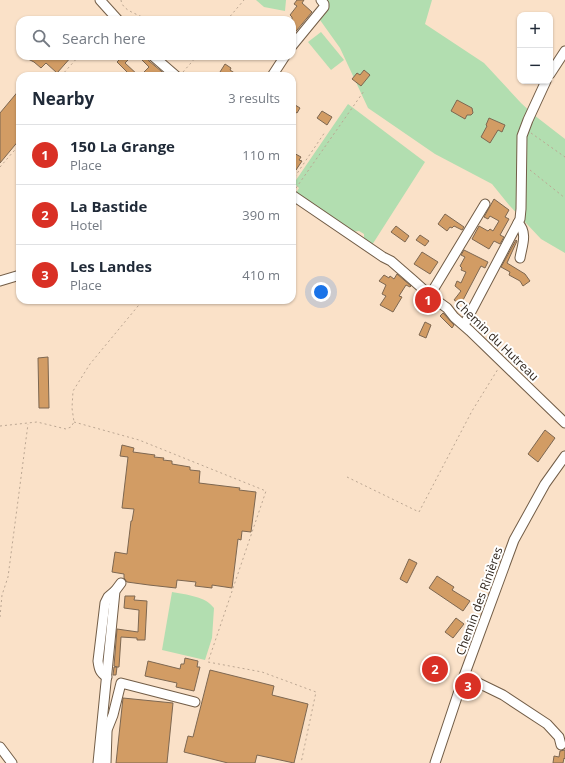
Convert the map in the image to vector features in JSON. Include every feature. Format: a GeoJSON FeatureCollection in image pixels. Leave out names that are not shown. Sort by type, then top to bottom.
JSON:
{"type":"FeatureCollection","features":[{"type":"Feature","properties":{"kind":"street"},"geometry":{"type":"LineString","coordinates":[[100,0],[114,16]]}},
{"type":"Feature","properties":{"kind":"street"},"geometry":{"type":"LineString","coordinates":[[296,41],[319,13],[323,2]]}},
{"type":"Feature","properties":{"kind":"street"},"geometry":{"type":"LineString","coordinates":[[553,69],[565,51]]}},
{"type":"Feature","properties":{"kind":"street"},"geometry":{"type":"LineString","coordinates":[[158,60],[175,72]]}},
{"type":"Feature","properties":{"kind":"street"},"geometry":{"type":"LineString","coordinates":[[275,72],[282,60]]}},
{"type":"Feature","properties":{"kind":"street"},"geometry":{"type":"LineString","coordinates":[[464,325],[518,223],[521,209],[522,136],[545,84]]}},
{"type":"Feature","properties":{"kind":"street","name":"Chemin du Hutreau"},"geometry":{"type":"LineString","coordinates":[[296,197],[391,261],[432,298],[447,308],[454,317],[503,362],[565,423]]}},
{"type":"Feature","properties":{"kind":"street"},"geometry":{"type":"LineString","coordinates":[[430,295],[485,204]]}},
{"type":"Feature","properties":{"kind":"street"},"geometry":{"type":"LineString","coordinates":[[518,223],[522,227],[525,236],[520,258]]}},
{"type":"Feature","properties":{"kind":"street"},"geometry":{"type":"LineString","coordinates":[[0,281],[16,276]]}},
{"type":"Feature","properties":{"kind":"street","name":"Chemin des Rinières"},"geometry":{"type":"LineString","coordinates":[[434,763],[514,540],[545,484],[565,456]]}},
{"type":"Feature","properties":{"kind":"street"},"geometry":{"type":"LineString","coordinates":[[98,763],[115,591],[121,583]]}},
{"type":"Feature","properties":{"kind":"street"},"geometry":{"type":"LineString","coordinates":[[464,676],[503,695],[547,724],[559,737],[561,745]]}},
{"type":"Feature","properties":{"kind":"street"},"geometry":{"type":"LineString","coordinates":[[100,744],[107,732],[113,715],[121,683],[196,702]]}},
{"type":"Feature","properties":{"kind":"street"},"geometry":{"type":"LineString","coordinates":[[106,763],[107,732]]}},
{"type":"Feature","properties":{"kind":"street"},"geometry":{"type":"LineString","coordinates":[[0,746],[12,763]]}},
{"type":"Feature","properties":{"kind":"path"},"geometry":{"type":"LineString","coordinates":[[121,0],[122,6],[140,16]]}},
{"type":"Feature","properties":{"kind":"path"},"geometry":{"type":"LineString","coordinates":[[230,16],[244,0]]}},
{"type":"Feature","properties":{"kind":"path"},"geometry":{"type":"LineString","coordinates":[[65,72],[75,60]]}},
{"type":"Feature","properties":{"kind":"path"},"geometry":{"type":"LineString","coordinates":[[182,72],[193,60]]}},
{"type":"Feature","properties":{"kind":"path"},"geometry":{"type":"LineString","coordinates":[[296,188],[364,91]]}},
{"type":"Feature","properties":{"kind":"path"},"geometry":{"type":"LineString","coordinates":[[525,128],[565,157]]}},
{"type":"Feature","properties":{"kind":"path"},"geometry":{"type":"LineString","coordinates":[[296,175],[326,132]]}},
{"type":"Feature","properties":{"kind":"path"},"geometry":{"type":"LineString","coordinates":[[0,167],[16,149]]}},
{"type":"Feature","properties":{"kind":"path"},"geometry":{"type":"LineString","coordinates":[[522,164],[565,198]]}},
{"type":"Feature","properties":{"kind":"path"},"geometry":{"type":"LineString","coordinates":[[0,426],[38,422],[66,429],[71,427],[74,422],[72,408],[73,391],[90,364],[140,304]]}},
{"type":"Feature","properties":{"kind":"path"},"geometry":{"type":"LineString","coordinates":[[347,477],[419,512],[472,411],[503,362]]}},
{"type":"Feature","properties":{"kind":"path"},"geometry":{"type":"LineString","coordinates":[[74,422],[139,440],[266,491],[208,662],[262,672],[316,692],[301,763]]}},
{"type":"Feature","properties":{"kind":"path"},"geometry":{"type":"LineString","coordinates":[[0,617],[2,595],[8,577],[28,423]]}},
{"type":"Feature","properties":{"kind":"green space"},"geometry":{"type":"Polygon","coordinates":[[[256,0],[286,0],[285,11],[264,7],[256,0]]]}},
{"type":"Feature","properties":{"kind":"green space"},"geometry":{"type":"Polygon","coordinates":[[[327,0],[432,0],[425,24],[484,63],[521,103],[565,139],[565,253],[541,239],[509,205],[492,184],[435,154],[368,108],[340,48],[320,20],[327,0]]]}},
{"type":"Feature","properties":{"kind":"green space"},"geometry":{"type":"Polygon","coordinates":[[[321,32],[344,60],[331,70],[308,42],[321,32]]]}},
{"type":"Feature","properties":{"kind":"green space"},"geometry":{"type":"Polygon","coordinates":[[[348,104],[425,162],[372,245],[364,241],[364,234],[359,231],[352,232],[296,193],[299,188],[296,185],[296,180],[348,104]]]}},
{"type":"Feature","properties":{"kind":"green space"},"geometry":{"type":"Polygon","coordinates":[[[172,592],[201,598],[214,608],[212,638],[205,660],[162,650],[172,592]]]}},
{"type":"Feature","properties":{"kind":"building"},"geometry":{"type":"Polygon","coordinates":[[[297,0],[304,0],[302,3],[312,12],[296,31],[296,16],[290,15],[297,6],[294,4],[297,0]]]}},
{"type":"Feature","properties":{"kind":"building"},"geometry":{"type":"Polygon","coordinates":[[[30,60],[68,60],[58,72],[46,63],[41,68],[30,60]]]}},
{"type":"Feature","properties":{"kind":"building"},"geometry":{"type":"Polygon","coordinates":[[[119,60],[128,60],[125,63],[135,72],[127,72],[117,62],[119,60]]]}},
{"type":"Feature","properties":{"kind":"building"},"geometry":{"type":"Polygon","coordinates":[[[142,60],[148,60],[162,72],[144,72],[149,67],[142,60]]]}},
{"type":"Feature","properties":{"kind":"building"},"geometry":{"type":"Polygon","coordinates":[[[225,64],[231,68],[230,70],[233,72],[220,72],[225,64]]]}},
{"type":"Feature","properties":{"kind":"building"},"geometry":{"type":"Polygon","coordinates":[[[364,70],[370,75],[361,86],[352,79],[357,73],[360,75],[364,70]]]}},
{"type":"Feature","properties":{"kind":"building"},"geometry":{"type":"Polygon","coordinates":[[[16,94],[16,144],[0,163],[0,113],[16,94]]]}},
{"type":"Feature","properties":{"kind":"building"},"geometry":{"type":"Polygon","coordinates":[[[457,100],[472,108],[473,113],[471,115],[467,115],[465,119],[451,111],[457,100]]]}},
{"type":"Feature","properties":{"kind":"building"},"geometry":{"type":"Polygon","coordinates":[[[296,106],[300,108],[296,112],[296,106]]]}},
{"type":"Feature","properties":{"kind":"building"},"geometry":{"type":"Polygon","coordinates":[[[322,111],[332,117],[327,125],[317,118],[322,111]]]}},
{"type":"Feature","properties":{"kind":"building"},"geometry":{"type":"Polygon","coordinates":[[[489,118],[505,125],[502,132],[498,130],[490,143],[481,137],[487,126],[486,125],[489,118]]]}},
{"type":"Feature","properties":{"kind":"building"},"geometry":{"type":"Polygon","coordinates":[[[296,154],[301,157],[299,160],[302,161],[296,170],[296,154]]]}},
{"type":"Feature","properties":{"kind":"building"},"geometry":{"type":"Polygon","coordinates":[[[494,199],[509,210],[505,217],[509,219],[500,235],[504,237],[500,244],[494,241],[489,249],[472,239],[479,226],[488,231],[490,229],[493,231],[499,221],[490,216],[488,219],[484,217],[494,199]]]}},
{"type":"Feature","properties":{"kind":"building"},"geometry":{"type":"Polygon","coordinates":[[[445,214],[464,227],[462,230],[454,226],[452,228],[450,227],[447,231],[438,224],[445,214]]]}},
{"type":"Feature","properties":{"kind":"building"},"geometry":{"type":"Polygon","coordinates":[[[396,226],[409,236],[405,242],[391,232],[396,226]]]}},
{"type":"Feature","properties":{"kind":"building"},"geometry":{"type":"Polygon","coordinates":[[[420,235],[429,241],[425,246],[416,240],[420,235]]]}},
{"type":"Feature","properties":{"kind":"building"},"geometry":{"type":"Polygon","coordinates":[[[516,240],[517,241],[507,263],[525,274],[530,281],[523,286],[520,281],[509,275],[510,272],[501,267],[516,240]]]}},
{"type":"Feature","properties":{"kind":"building"},"geometry":{"type":"Polygon","coordinates":[[[464,250],[488,262],[485,268],[481,266],[462,302],[460,301],[459,303],[454,300],[461,291],[455,286],[457,281],[461,283],[466,272],[461,270],[462,268],[460,266],[465,257],[461,255],[464,250]]]}},
{"type":"Feature","properties":{"kind":"building"},"geometry":{"type":"Polygon","coordinates":[[[422,252],[438,262],[430,274],[414,264],[422,252]]]}},
{"type":"Feature","properties":{"kind":"building"},"geometry":{"type":"Polygon","coordinates":[[[397,274],[411,286],[406,285],[399,296],[402,297],[393,312],[380,305],[386,296],[382,294],[386,285],[379,281],[384,275],[389,278],[390,276],[394,279],[397,274]]]}},
{"type":"Feature","properties":{"kind":"building"},"geometry":{"type":"Polygon","coordinates":[[[419,294],[435,307],[433,309],[418,296],[419,294]]]}},
{"type":"Feature","properties":{"kind":"building"},"geometry":{"type":"Polygon","coordinates":[[[443,313],[454,325],[452,328],[440,316],[443,313]]]}},
{"type":"Feature","properties":{"kind":"building"},"geometry":{"type":"Polygon","coordinates":[[[425,322],[431,325],[426,338],[419,335],[425,322]]]}},
{"type":"Feature","properties":{"kind":"building"},"geometry":{"type":"Polygon","coordinates":[[[48,357],[49,408],[39,408],[38,358],[48,357]]]}},
{"type":"Feature","properties":{"kind":"building"},"geometry":{"type":"Polygon","coordinates":[[[545,430],[555,438],[538,462],[528,454],[545,430]]]}},
{"type":"Feature","properties":{"kind":"building"},"geometry":{"type":"Polygon","coordinates":[[[122,445],[134,448],[133,452],[155,455],[154,457],[172,461],[172,464],[190,467],[190,470],[200,471],[199,483],[240,488],[239,490],[256,492],[251,532],[242,531],[241,540],[238,539],[232,588],[212,585],[212,588],[195,586],[196,582],[177,580],[176,588],[149,585],[127,582],[124,578],[124,574],[112,572],[115,552],[127,554],[134,509],[122,508],[128,457],[120,456],[122,445]]]}},
{"type":"Feature","properties":{"kind":"building"},"geometry":{"type":"Polygon","coordinates":[[[409,559],[417,563],[407,583],[400,579],[409,559]]]}},
{"type":"Feature","properties":{"kind":"building"},"geometry":{"type":"Polygon","coordinates":[[[437,576],[454,587],[452,590],[470,601],[463,611],[429,588],[437,576]]]}},
{"type":"Feature","properties":{"kind":"building"},"geometry":{"type":"Polygon","coordinates":[[[125,596],[135,596],[134,600],[147,601],[145,640],[121,637],[119,667],[114,666],[117,629],[138,632],[139,610],[124,608],[125,596]]]}},
{"type":"Feature","properties":{"kind":"building"},"geometry":{"type":"Polygon","coordinates":[[[456,618],[464,624],[453,638],[445,632],[456,618]]]}},
{"type":"Feature","properties":{"kind":"building"},"geometry":{"type":"Polygon","coordinates":[[[430,656],[437,665],[446,667],[443,679],[428,676],[425,672],[426,671],[422,666],[430,656]]]}},
{"type":"Feature","properties":{"kind":"building"},"geometry":{"type":"Polygon","coordinates":[[[185,658],[198,661],[197,667],[200,667],[194,691],[176,687],[177,683],[145,676],[148,661],[180,669],[181,664],[184,664],[185,658]]]}},
{"type":"Feature","properties":{"kind":"building"},"geometry":{"type":"Polygon","coordinates":[[[114,667],[117,667],[116,675],[113,675],[114,667]]]}},
{"type":"Feature","properties":{"kind":"building"},"geometry":{"type":"Polygon","coordinates":[[[210,670],[274,686],[272,695],[308,704],[294,763],[257,755],[255,763],[228,763],[184,752],[188,736],[193,737],[210,670]]]}},
{"type":"Feature","properties":{"kind":"building"},"geometry":{"type":"Polygon","coordinates":[[[123,698],[173,703],[167,763],[116,763],[123,698]]]}},
{"type":"Feature","properties":{"kind":"building"},"geometry":{"type":"Polygon","coordinates":[[[565,750],[565,759],[564,758],[563,763],[553,763],[554,756],[559,757],[560,751],[565,750]]]}},
{"type":"Feature","properties":{"kind":"place","name":"150 La Grange"},"geometry":{"type":"Point","coordinates":[428,300]}},
{"type":"Feature","properties":{"kind":"place","name":"La Bastide"},"geometry":{"type":"Point","coordinates":[435,669]}},
{"type":"Feature","properties":{"kind":"place","name":"Les Landes"},"geometry":{"type":"Point","coordinates":[468,686]}}]}
